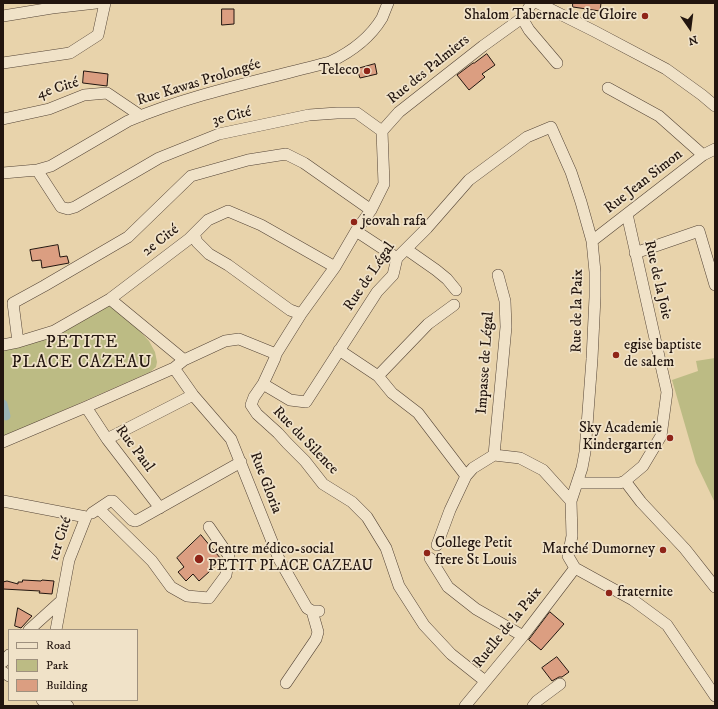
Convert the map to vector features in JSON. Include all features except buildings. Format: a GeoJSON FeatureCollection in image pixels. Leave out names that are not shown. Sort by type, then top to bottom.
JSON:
{"type":"FeatureCollection","features":[{"type":"Feature","properties":{"kind":"street"},"geometry":{"type":"LineString","coordinates":[[3,16],[96,3]]}},
{"type":"Feature","properties":{"kind":"street","name":"4e Cité"},"geometry":{"type":"LineString","coordinates":[[3,64],[70,53],[98,35],[105,3]]}},
{"type":"Feature","properties":{"kind":"street","name":"Rue Kawas Prolongée"},"geometry":{"type":"LineString","coordinates":[[3,173],[37,170],[51,166],[128,121],[192,98],[330,62],[357,46],[372,31],[382,17],[388,3]]}},
{"type":"Feature","properties":{"kind":"street","name":"Rue des Palmiers"},"geometry":{"type":"LineString","coordinates":[[382,131],[399,112],[483,46],[522,18],[532,3]]}},
{"type":"Feature","properties":{"kind":"street"},"geometry":{"type":"LineString","coordinates":[[538,3],[666,69],[715,106]]}},
{"type":"Feature","properties":{"kind":"street"},"geometry":{"type":"LineString","coordinates":[[522,18],[529,30],[557,63]]}},
{"type":"Feature","properties":{"kind":"street"},"geometry":{"type":"LineString","coordinates":[[608,88],[659,116],[702,156]]}},
{"type":"Feature","properties":{"kind":"street","name":"4e Cité"},"geometry":{"type":"LineString","coordinates":[[3,119],[49,108],[84,95],[107,93],[141,116]]}},
{"type":"Feature","properties":{"kind":"street","name":"3e Cité"},"geometry":{"type":"LineString","coordinates":[[37,170],[61,207],[68,209],[75,207],[159,158],[219,134],[309,114],[337,112],[357,113],[382,131]]}},
{"type":"Feature","properties":{"kind":"street","name":"Rue de la Paix"},"geometry":{"type":"LineString","coordinates":[[551,127],[577,188],[592,241],[595,272],[592,359],[586,452],[578,483],[571,501]]}},
{"type":"Feature","properties":{"kind":"street","name":"Rue de Légal"},"geometry":{"type":"LineString","coordinates":[[263,384],[290,400],[306,402],[377,292],[393,275],[397,258],[427,228],[469,180],[527,137],[551,127]]}},
{"type":"Feature","properties":{"kind":"street"},"geometry":{"type":"LineString","coordinates":[[263,384],[275,356],[301,314],[335,267],[356,231],[371,210],[384,184],[382,131]]}},
{"type":"Feature","properties":{"kind":"street","name":"Rue Jean Simon"},"geometry":{"type":"LineString","coordinates":[[592,241],[702,156],[715,149]]}},
{"type":"Feature","properties":{"kind":"street"},"geometry":{"type":"LineString","coordinates":[[18,342],[13,303],[128,237],[191,176],[248,160],[286,154],[304,163],[371,210]]}},
{"type":"Feature","properties":{"kind":"street","name":"2e Cité"},"geometry":{"type":"LineString","coordinates":[[3,345],[54,331],[110,299],[183,244],[208,220],[228,211],[261,225],[335,267]]}},
{"type":"Feature","properties":{"kind":"street","name":"Rue de la Joie"},"geometry":{"type":"LineString","coordinates":[[625,481],[643,466],[661,436],[667,392],[627,214]]}},
{"type":"Feature","properties":{"kind":"street"},"geometry":{"type":"LineString","coordinates":[[356,231],[397,258]]}},
{"type":"Feature","properties":{"kind":"street"},"geometry":{"type":"LineString","coordinates":[[635,253],[699,231],[715,285]]}},
{"type":"Feature","properties":{"kind":"street"},"geometry":{"type":"LineString","coordinates":[[194,234],[197,242],[209,254],[228,265],[290,310],[301,314]]}},
{"type":"Feature","properties":{"kind":"street"},"geometry":{"type":"LineString","coordinates":[[406,249],[447,279],[456,290]]}},
{"type":"Feature","properties":{"kind":"street","name":"Impasse de Légal"},"geometry":{"type":"LineString","coordinates":[[494,455],[506,327],[506,301],[498,275]]}},
{"type":"Feature","properties":{"kind":"street"},"geometry":{"type":"LineString","coordinates":[[110,299],[184,360]]}},
{"type":"Feature","properties":{"kind":"street"},"geometry":{"type":"LineString","coordinates":[[378,376],[428,324],[454,306]]}},
{"type":"Feature","properties":{"kind":"street"},"geometry":{"type":"LineString","coordinates":[[3,442],[174,368],[184,360],[225,341],[239,339],[275,356]]}},
{"type":"Feature","properties":{"kind":"street"},"geometry":{"type":"LineString","coordinates":[[339,350],[378,376],[392,393],[418,413],[466,476]]}},
{"type":"Feature","properties":{"kind":"street","name":"Rue Gloria"},"geometry":{"type":"LineString","coordinates":[[174,368],[193,395],[231,439],[279,559],[307,608],[316,611],[316,624],[318,632],[316,639],[286,683]]}},
{"type":"Feature","properties":{"kind":"street","name":"Rue du Silence"},"geometry":{"type":"LineString","coordinates":[[263,384],[254,397],[251,405],[257,414],[305,461],[323,484],[352,502],[367,517],[386,548],[398,586],[424,625],[452,654],[485,681]]}},
{"type":"Feature","properties":{"kind":"street"},"geometry":{"type":"LineString","coordinates":[[107,439],[193,395]]}},
{"type":"Feature","properties":{"kind":"street","name":"Rue Paul"},"geometry":{"type":"LineString","coordinates":[[86,407],[107,439],[160,508]]}},
{"type":"Feature","properties":{"kind":"street"},"geometry":{"type":"LineString","coordinates":[[437,544],[450,510],[466,476],[473,468],[494,455],[520,458],[543,470],[571,501],[572,536],[568,556],[575,568],[632,600],[667,625],[715,696]]}},
{"type":"Feature","properties":{"kind":"street"},"geometry":{"type":"LineString","coordinates":[[86,517],[110,501],[113,501],[132,520],[135,521],[241,462]]}},
{"type":"Feature","properties":{"kind":"street"},"geometry":{"type":"LineString","coordinates":[[578,483],[620,483],[625,481],[641,502],[685,549],[715,587]]}},
{"type":"Feature","properties":{"kind":"street","name":"1er Cité"},"geometry":{"type":"LineString","coordinates":[[3,501],[86,517],[69,560],[56,629]]}},
{"type":"Feature","properties":{"kind":"street"},"geometry":{"type":"LineString","coordinates":[[99,509],[152,561],[171,587],[187,596],[209,598],[226,574],[229,556],[210,528]]}},
{"type":"Feature","properties":{"kind":"street"},"geometry":{"type":"LineString","coordinates":[[430,558],[448,587],[476,609],[522,636]]}},
{"type":"Feature","properties":{"kind":"street","name":"Ruelle de la Paix"},"geometry":{"type":"LineString","coordinates":[[465,706],[575,568]]}},
{"type":"Feature","properties":{"kind":"street"},"geometry":{"type":"LineString","coordinates":[[30,629],[61,601]]}},
{"type":"Feature","properties":{"kind":"street"},"geometry":{"type":"LineString","coordinates":[[533,706],[537,701],[560,684]]}},
{"type":"Feature","properties":{"kind":"green space"},"geometry":{"type":"Polygon","coordinates":[[[107,305],[126,316],[149,341],[155,352],[157,362],[156,367],[150,372],[3,437],[3,351],[54,335],[107,305]]]}},
{"type":"Feature","properties":{"kind":"green space"},"geometry":{"type":"Polygon","coordinates":[[[715,358],[715,503],[696,463],[672,380],[698,371],[696,361],[715,358]]]}},
{"type":"Feature","properties":{"kind":"waterway"},"geometry":{"type":"LineString","coordinates":[[3,404],[6,416]]}},
{"type":"Feature","properties":{"kind":"place","name":"Shalom Tabernacle de Gloire"},"geometry":{"type":"Point","coordinates":[645,16]}},
{"type":"Feature","properties":{"kind":"place","name":"Teleco"},"geometry":{"type":"Point","coordinates":[367,71]}},
{"type":"Feature","properties":{"kind":"place","name":"jeovah rafa"},"geometry":{"type":"Point","coordinates":[354,222]}},
{"type":"Feature","properties":{"kind":"place","name":"egise baptiste de salem"},"geometry":{"type":"Point","coordinates":[616,355]}},
{"type":"Feature","properties":{"kind":"place","name":"Sky Academie Kindergarten"},"geometry":{"type":"Point","coordinates":[670,438]}},
{"type":"Feature","properties":{"kind":"place","name":"Marché Dumorney"},"geometry":{"type":"Point","coordinates":[663,550]}},
{"type":"Feature","properties":{"kind":"place","name":"College Petit frere St Louis"},"geometry":{"type":"Point","coordinates":[427,553]}},
{"type":"Feature","properties":{"kind":"place","name":"Centre médico-social PETIT PLACE CAZEAU"},"geometry":{"type":"Point","coordinates":[199,559]}},
{"type":"Feature","properties":{"kind":"place","name":"fraternite"},"geometry":{"type":"Point","coordinates":[609,593]}},
{"type":"Feature","properties":{"kind":"district","name":"PETITE PLACE CAZEAU"},"geometry":{"type":"Point","coordinates":[82,353]}}]}
